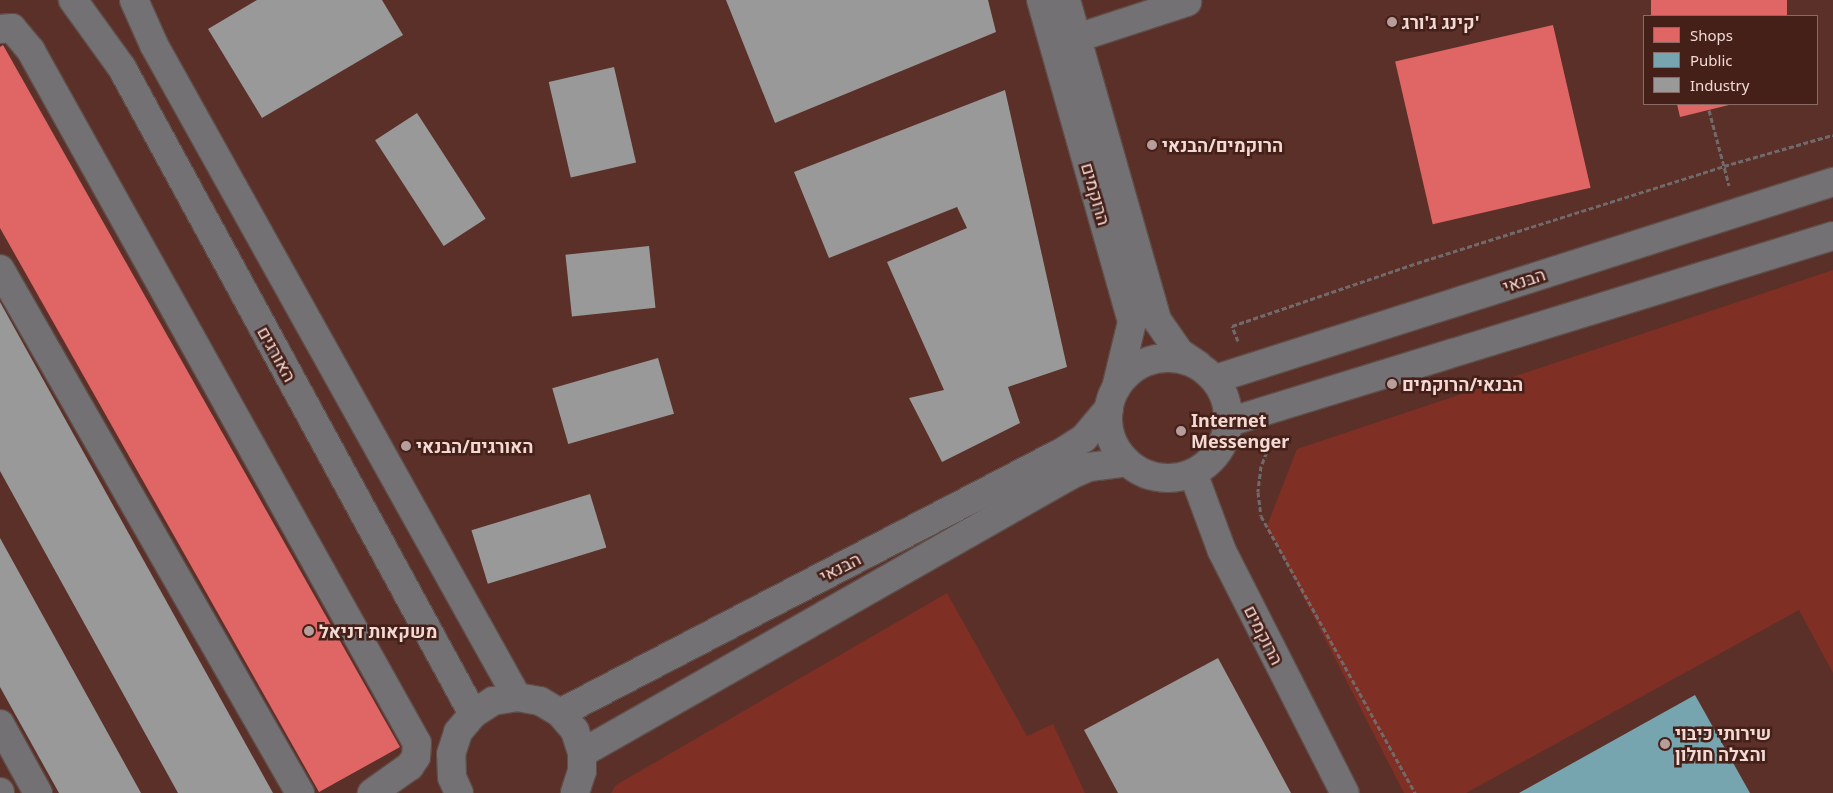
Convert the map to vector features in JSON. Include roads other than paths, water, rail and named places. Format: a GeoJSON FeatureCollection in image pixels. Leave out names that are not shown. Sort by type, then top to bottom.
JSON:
{"type":"FeatureCollection","features":[{"type":"Feature","properties":{"kind":"street","name":"האורגים"},"geometry":{"type":"LineString","coordinates":[[72,0],[122,68],[473,714]]}},
{"type":"Feature","properties":{"kind":"street"},"geometry":{"type":"LineString","coordinates":[[134,0],[159,54],[517,697]]}},
{"type":"Feature","properties":{"kind":"street","name":"הרוקמים"},"geometry":{"type":"LineString","coordinates":[[1041,0],[1132,322],[1112,398]]}},
{"type":"Feature","properties":{"kind":"street","name":"הרוקמים"},"geometry":{"type":"LineString","coordinates":[[1066,0],[1157,320],[1179,352],[1206,372]]}},
{"type":"Feature","properties":{"kind":"street"},"geometry":{"type":"LineString","coordinates":[[1077,38],[1187,2]]}},
{"type":"Feature","properties":{"kind":"street"},"geometry":{"type":"LineString","coordinates":[[0,29],[12,28],[30,51],[416,743],[416,757],[410,766],[372,793]]}},
{"type":"Feature","properties":{"kind":"street","name":"הבנאי"},"geometry":{"type":"LineString","coordinates":[[1206,372],[1736,213],[1833,182]]}},
{"type":"Feature","properties":{"kind":"street"},"geometry":{"type":"LineString","coordinates":[[1228,422],[1833,236]]}},
{"type":"Feature","properties":{"kind":"street"},"geometry":{"type":"LineString","coordinates":[[0,269],[300,793]]}},
{"type":"Feature","properties":{"kind":"street"},"geometry":{"type":"LineString","coordinates":[[1171,358],[1206,372],[1226,399],[1228,422],[1218,452],[1193,473],[1158,477],[1127,462],[1115,446],[1109,427],[1112,398],[1127,373],[1143,363],[1171,358]]}},
{"type":"Feature","properties":{"kind":"street","name":"הבנאי"},"geometry":{"type":"LineString","coordinates":[[560,713],[1062,452],[1084,438],[1112,398]]}},
{"type":"Feature","properties":{"kind":"street","name":"הבנאי"},"geometry":{"type":"LineString","coordinates":[[582,753],[1071,475],[1089,467],[1127,462]]}},
{"type":"Feature","properties":{"kind":"street","name":"הרוקמים"},"geometry":{"type":"LineString","coordinates":[[1193,473],[1222,551],[1345,793]]}},
{"type":"Feature","properties":{"kind":"street"},"geometry":{"type":"LineString","coordinates":[[459,793],[452,777],[451,754],[458,732],[473,714],[493,701],[517,697],[540,701],[560,713],[575,731],[582,753],[582,771],[575,793]]}},
{"type":"Feature","properties":{"kind":"street"},"geometry":{"type":"LineString","coordinates":[[0,724],[38,793]]}},
{"type":"Feature","properties":{"kind":"place","name":"קינג ג'ורג'"},"geometry":{"type":"Point","coordinates":[1392,22]}},
{"type":"Feature","properties":{"kind":"place","name":"הרוקמים/הבנאי"},"geometry":{"type":"Point","coordinates":[1152,145]}},
{"type":"Feature","properties":{"kind":"place","name":"הבנאי/הרוקמים"},"geometry":{"type":"Point","coordinates":[1392,384]}},
{"type":"Feature","properties":{"kind":"place","name":"Internet Messenger"},"geometry":{"type":"Point","coordinates":[1181,431]}},
{"type":"Feature","properties":{"kind":"place","name":"האורגים/הבנאי"},"geometry":{"type":"Point","coordinates":[406,446]}},
{"type":"Feature","properties":{"kind":"place","name":"משקאות דניאל"},"geometry":{"type":"Point","coordinates":[309,631]}},
{"type":"Feature","properties":{"kind":"place","name":"שירותי כיבוי והצלה חולון"},"geometry":{"type":"Point","coordinates":[1665,744]}}]}
